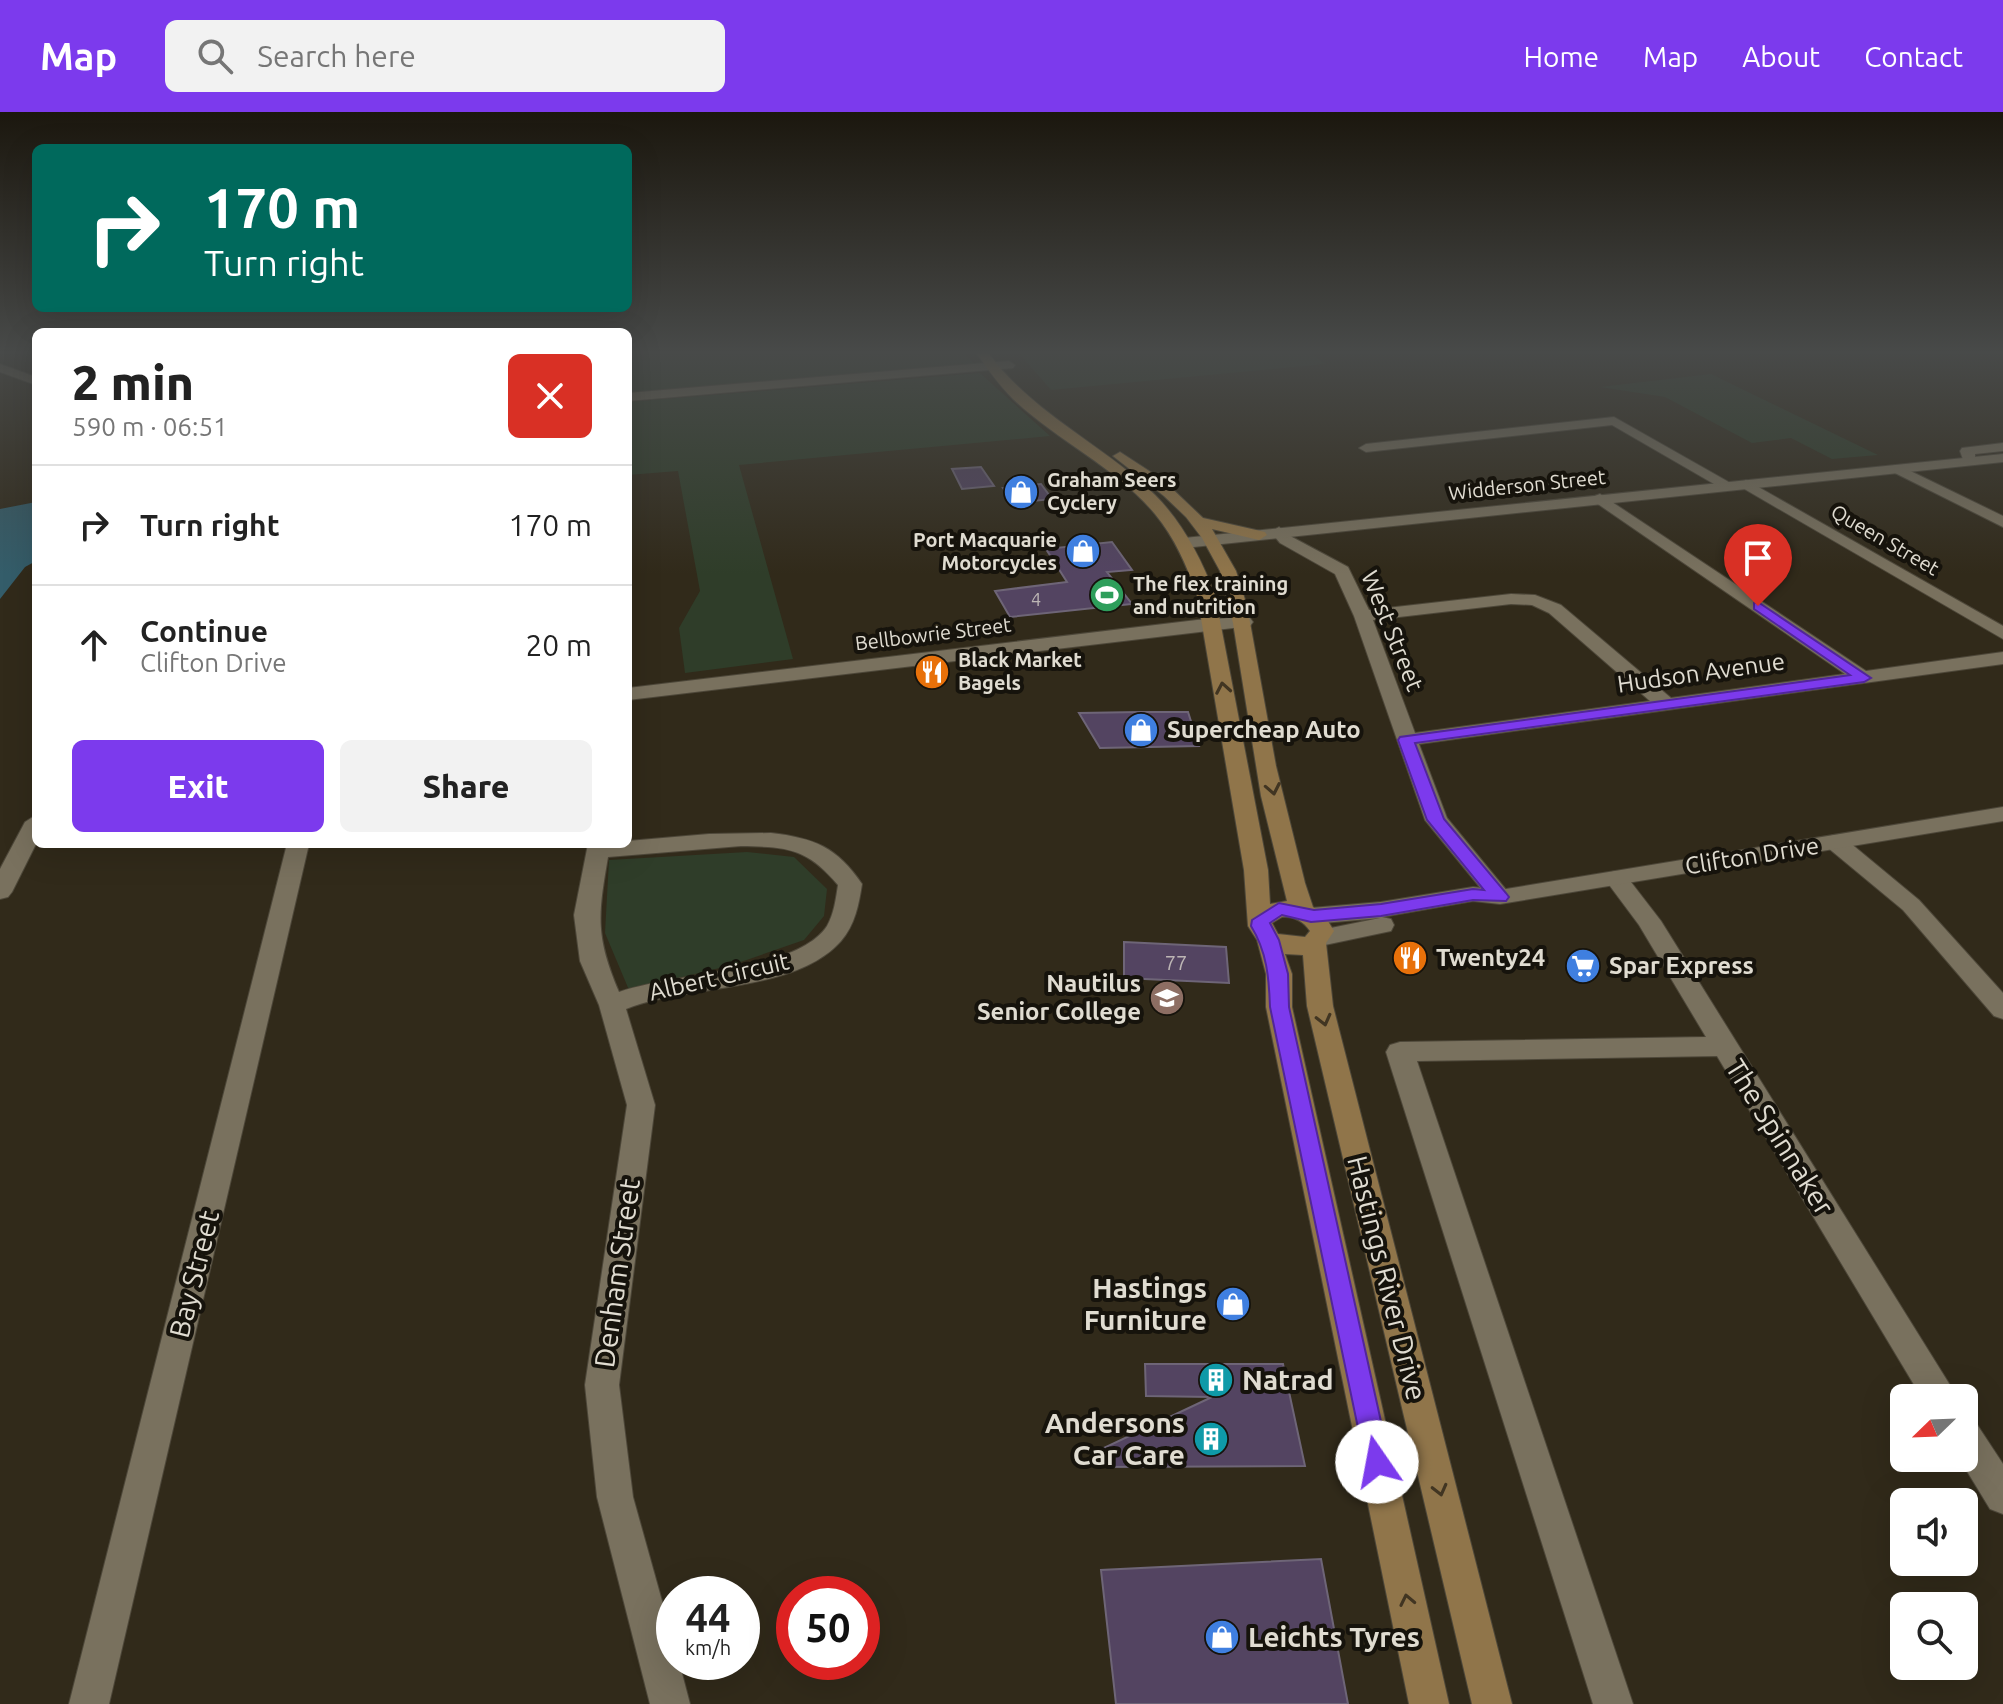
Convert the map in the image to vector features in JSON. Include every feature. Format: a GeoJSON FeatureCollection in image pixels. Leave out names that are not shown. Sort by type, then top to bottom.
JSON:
{"type":"FeatureCollection","features":[{"type":"Feature","properties":{"kind":"main road","name":"Hastings River Drive"},"geometry":{"type":"LineString","coordinates":[[1053,425],[1127,479],[1151,501],[1184,543],[1206,595],[1265,930],[1279,974],[1283,1023],[1429,1704]]}},
{"type":"Feature","properties":{"kind":"main road","name":"Hastings River Drive"},"geometry":{"type":"LineString","coordinates":[[1077,425],[1152,477],[1197,521],[1212,540],[1234,583],[1244,622],[1250,677],[1289,870],[1312,927],[1320,1006],[1492,1704]]}},
{"type":"Feature","properties":{"kind":"main road"},"geometry":{"type":"LineString","coordinates":[[1197,521],[1269,534]]}},
{"type":"Feature","properties":{"kind":"main road"},"geometry":{"type":"LineString","coordinates":[[1279,909],[1312,927],[1291,948],[1265,930],[1279,909]]}},
{"type":"Feature","properties":{"kind":"street"},"geometry":{"type":"LineString","coordinates":[[1366,448],[1575,425]]}},
{"type":"Feature","properties":{"kind":"street"},"geometry":{"type":"LineString","coordinates":[[1622,425],[1726,485]]}},
{"type":"Feature","properties":{"kind":"street","name":"Widderson Street"},"geometry":{"type":"LineString","coordinates":[[1970,462],[1967,451],[2003,447]]}},
{"type":"Feature","properties":{"kind":"street","name":"Widderson Street"},"geometry":{"type":"LineString","coordinates":[[1184,543],[2003,458]]}},
{"type":"Feature","properties":{"kind":"street"},"geometry":{"type":"LineString","coordinates":[[1898,469],[2003,522]]}},
{"type":"Feature","properties":{"kind":"street","name":"Queen Street"},"geometry":{"type":"LineString","coordinates":[[1746,484],[2003,634]]}},
{"type":"Feature","properties":{"kind":"street"},"geometry":{"type":"LineString","coordinates":[[1600,499],[1864,678]]}},
{"type":"Feature","properties":{"kind":"street","name":"West Street"},"geometry":{"type":"LineString","coordinates":[[1269,534],[1342,571],[1363,616],[1436,820],[1500,897]]}},
{"type":"Feature","properties":{"kind":"street"},"geometry":{"type":"LineString","coordinates":[[1363,616],[1511,599],[1535,600],[1555,609],[1666,704]]}},
{"type":"Feature","properties":{"kind":"street","name":"Bellbowrie Street"},"geometry":{"type":"LineString","coordinates":[[632,694],[1211,623],[1244,622]]}},
{"type":"Feature","properties":{"kind":"street","name":"Hudson Avenue"},"geometry":{"type":"LineString","coordinates":[[1406,740],[2003,658]]}},
{"type":"Feature","properties":{"kind":"street","name":"Clifton Drive"},"geometry":{"type":"LineString","coordinates":[[1312,927],[1481,907],[1500,897],[2003,814]]}},
{"type":"Feature","properties":{"kind":"street"},"geometry":{"type":"LineString","coordinates":[[0,892],[32,830]]}},
{"type":"Feature","properties":{"kind":"street","name":"Albert Circuit"},"geometry":{"type":"LineString","coordinates":[[612,1005],[652,991],[761,970],[798,959],[832,937],[846,912],[850,884],[836,866],[812,848],[769,838],[632,845]]}},
{"type":"Feature","properties":{"kind":"street"},"geometry":{"type":"LineString","coordinates":[[1835,842],[1911,905],[2003,1010]]}},
{"type":"Feature","properties":{"kind":"street","name":"Bay Street"},"geometry":{"type":"LineString","coordinates":[[89,1704],[297,848]]}},
{"type":"Feature","properties":{"kind":"street","name":"Denham Street"},"geometry":{"type":"LineString","coordinates":[[598,848],[586,915],[593,961],[612,1005],[641,1105],[602,1385],[615,1497],[670,1704]]}},
{"type":"Feature","properties":{"kind":"street","name":"The Spinnaker"},"geometry":{"type":"LineString","coordinates":[[1616,878],[1649,921],[1932,1384]]}},
{"type":"Feature","properties":{"kind":"street"},"geometry":{"type":"LineString","coordinates":[[1613,1704],[1400,1052],[1723,1046]]}},
{"type":"Feature","properties":{"kind":"street"},"geometry":{"type":"LineString","coordinates":[[1978,1457],[2003,1497]]}},
{"type":"Feature","properties":{"kind":"green space"},"geometry":{"type":"Polygon","coordinates":[[[632,425],[1038,425],[1050,436],[739,465],[793,659],[685,673],[679,628],[700,591],[678,471],[632,475],[632,425]]]}},
{"type":"Feature","properties":{"kind":"green space"},"geometry":{"type":"Polygon","coordinates":[[[1719,425],[1817,425],[1878,455],[1832,459],[1791,438],[1752,443],[1719,425]]]}},
{"type":"Feature","properties":{"kind":"green space"},"geometry":{"type":"Polygon","coordinates":[[[747,852],[794,857],[827,889],[824,916],[804,940],[732,965],[629,990],[605,933],[609,860],[747,852]]]}},
{"type":"Feature","properties":{"kind":"water"},"geometry":{"type":"Polygon","coordinates":[[[32,503],[32,563],[25,567],[0,599],[0,509],[32,503]]]}},
{"type":"Feature","properties":{"kind":"building"},"geometry":{"type":"Polygon","coordinates":[[[981,467],[994,486],[962,489],[952,469],[981,467]]]}},
{"type":"Feature","properties":{"kind":"building","name":"Graham Seers Cyclery"},"geometry":{"type":"Polygon","coordinates":[[[1041,484],[1052,499],[1014,503],[1003,488],[1041,484]]]}},
{"type":"Feature","properties":{"kind":"building"},"geometry":{"type":"Polygon","coordinates":[[[1112,542],[1132,570],[1107,572],[1132,604],[1010,617],[995,591],[1067,582],[1046,549],[1112,542]]]}},
{"type":"Feature","properties":{"kind":"building","name":"Supercheap Auto"},"geometry":{"type":"Polygon","coordinates":[[[1188,712],[1199,746],[1100,748],[1079,713],[1188,712]]]}},
{"type":"Feature","properties":{"kind":"building"},"geometry":{"type":"Polygon","coordinates":[[[1124,942],[1226,947],[1229,983],[1124,978],[1124,942]]]}},
{"type":"Feature","properties":{"kind":"building"},"geometry":{"type":"Polygon","coordinates":[[[1145,1364],[1283,1364],[1305,1466],[1094,1467],[1091,1454],[1212,1397],[1146,1396],[1145,1364]]]}},
{"type":"Feature","properties":{"kind":"building","name":"Leichts Tyres"},"geometry":{"type":"Polygon","coordinates":[[[1321,1559],[1348,1704],[1116,1704],[1101,1570],[1321,1559]]]}},
{"type":"Feature","properties":{"kind":"place","name":"Graham Seers Cyclery"},"geometry":{"type":"Point","coordinates":[1021,492]}},
{"type":"Feature","properties":{"kind":"place","name":"Port Macquarie Motorcycles"},"geometry":{"type":"Point","coordinates":[1083,551]}},
{"type":"Feature","properties":{"kind":"place","name":"The flex training and nutrition"},"geometry":{"type":"Point","coordinates":[1107,595]}},
{"type":"Feature","properties":{"kind":"place","name":"Black Market Bagels"},"geometry":{"type":"Point","coordinates":[932,672]}},
{"type":"Feature","properties":{"kind":"place","name":"Supercheap Auto"},"geometry":{"type":"Point","coordinates":[1141,730]}},
{"type":"Feature","properties":{"kind":"place","name":"Twenty24"},"geometry":{"type":"Point","coordinates":[1410,958]}},
{"type":"Feature","properties":{"kind":"place","name":"Spar Express"},"geometry":{"type":"Point","coordinates":[1583,966]}},
{"type":"Feature","properties":{"kind":"place","name":"Nautilus Senior College"},"geometry":{"type":"Point","coordinates":[1167,998]}},
{"type":"Feature","properties":{"kind":"place","name":"Hastings Furniture"},"geometry":{"type":"Point","coordinates":[1233,1304]}},
{"type":"Feature","properties":{"kind":"place","name":"Natrad"},"geometry":{"type":"Point","coordinates":[1216,1380]}},
{"type":"Feature","properties":{"kind":"place","name":"Andersons Car Care"},"geometry":{"type":"Point","coordinates":[1211,1439]}},
{"type":"Feature","properties":{"kind":"place","name":"Leichts Tyres"},"geometry":{"type":"Point","coordinates":[1222,1637]}},
{"type":"Feature","properties":{"kind":"route"},"geometry":{"type":"LineString","coordinates":[[1377,1462],[1279,1007],[1279,974],[1269,940],[1260,926],[1261,920],[1266,914],[1279,909],[1302,911],[1311,916],[1381,910],[1473,894],[1500,897],[1436,820],[1406,740],[1864,678],[1758,606]]}}]}
